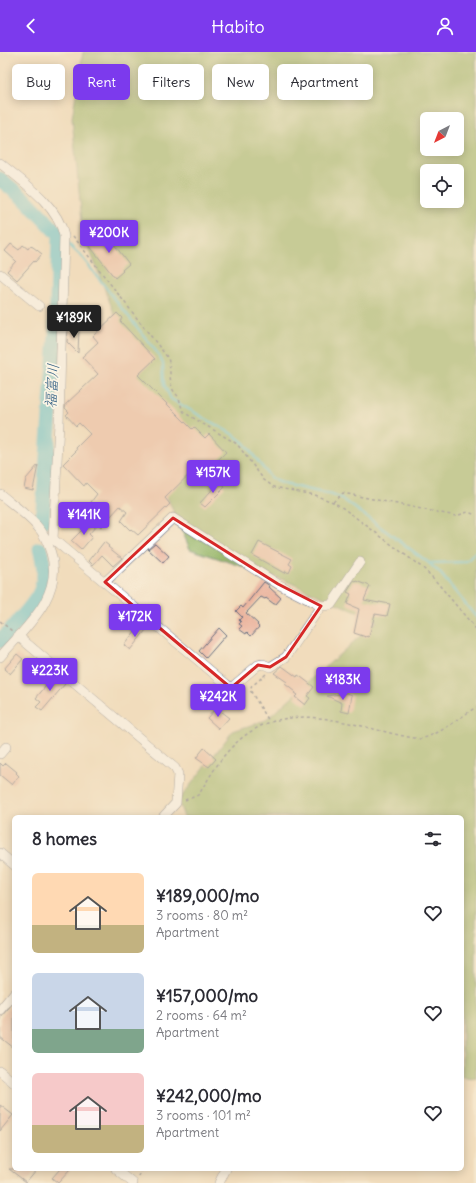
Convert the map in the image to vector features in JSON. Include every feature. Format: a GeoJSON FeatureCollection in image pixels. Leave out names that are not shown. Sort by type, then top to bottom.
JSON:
{"type":"FeatureCollection","features":[{"type":"Feature","properties":{"kind":"street"},"geometry":{"type":"LineString","coordinates":[[0,163],[38,195],[55,215],[64,237],[59,415],[50,540],[53,560],[53,581],[49,595],[40,610],[16,634],[0,657]]}},
{"type":"Feature","properties":{"kind":"street"},"geometry":{"type":"LineString","coordinates":[[0,274],[39,306]]}},
{"type":"Feature","properties":{"kind":"street"},"geometry":{"type":"LineString","coordinates":[[0,494],[38,526],[50,540],[105,582],[231,688],[258,665],[262,664],[270,667],[286,657],[321,606]]}},
{"type":"Feature","properties":{"kind":"street"},"geometry":{"type":"LineString","coordinates":[[105,582],[173,518],[278,584],[321,606],[331,605],[360,562]]}},
{"type":"Feature","properties":{"kind":"street"},"geometry":{"type":"LineString","coordinates":[[16,634],[175,768],[178,774],[176,803],[165,815]]}},
{"type":"Feature","properties":{"kind":"street"},"geometry":{"type":"LineString","coordinates":[[0,854],[12,863]]}},
{"type":"Feature","properties":{"kind":"street"},"geometry":{"type":"LineString","coordinates":[[0,1010],[12,995]]}},
{"type":"Feature","properties":{"kind":"street"},"geometry":{"type":"LineString","coordinates":[[0,1071],[12,1081]]}},
{"type":"Feature","properties":{"kind":"street"},"geometry":{"type":"LineString","coordinates":[[118,1171],[133,1183]]}},
{"type":"Feature","properties":{"kind":"street"},"geometry":{"type":"LineString","coordinates":[[219,1183],[225,1171]]}},
{"type":"Feature","properties":{"kind":"path"},"geometry":{"type":"LineString","coordinates":[[64,237],[71,234],[168,358],[170,364],[170,380],[172,390],[179,399],[182,410],[185,413],[237,444],[264,480],[274,487],[314,495],[334,502],[343,508],[424,569],[476,629]]}},
{"type":"Feature","properties":{"kind":"path"},"geometry":{"type":"LineString","coordinates":[[334,502],[343,492],[456,516],[468,512],[476,515]]}},
{"type":"Feature","properties":{"kind":"path"},"geometry":{"type":"LineString","coordinates":[[0,621],[16,634]]}},
{"type":"Feature","properties":{"kind":"path"},"geometry":{"type":"LineString","coordinates":[[269,722],[250,690],[252,686],[265,675],[270,667]]}},
{"type":"Feature","properties":{"kind":"path"},"geometry":{"type":"LineString","coordinates":[[176,803],[198,795],[230,748],[247,734],[269,722],[288,718],[311,716],[420,739],[429,737],[440,731],[476,707]]}},
{"type":"Feature","properties":{"kind":"highlighted area"},"geometry":{"type":"Polygon","coordinates":[[[173,518],[278,584],[321,606],[286,657],[270,667],[258,665],[231,688],[105,582],[173,518]]]}},
{"type":"Feature","properties":{"kind":"green space"},"geometry":{"type":"Polygon","coordinates":[[[83,52],[476,52],[476,1078],[464,1077],[464,815],[183,815],[178,801],[233,731],[266,720],[377,621],[284,580],[190,549],[153,465],[122,334],[83,232],[72,118],[75,100],[130,100],[130,64],[81,64],[83,52]]]}},
{"type":"Feature","properties":{"kind":"building"},"geometry":{"type":"Polygon","coordinates":[[[104,231],[129,264],[115,278],[88,244],[104,231]]]}},
{"type":"Feature","properties":{"kind":"building"},"geometry":{"type":"Polygon","coordinates":[[[11,244],[19,250],[23,245],[28,249],[30,246],[42,254],[17,280],[7,271],[16,261],[5,251],[11,244]]]}},
{"type":"Feature","properties":{"kind":"building"},"geometry":{"type":"Polygon","coordinates":[[[117,313],[122,318],[120,321],[155,359],[138,375],[192,429],[194,427],[205,438],[209,434],[226,452],[210,468],[203,461],[165,498],[170,504],[138,535],[131,529],[130,530],[121,521],[127,512],[120,506],[101,527],[93,520],[102,511],[91,502],[97,494],[86,483],[84,486],[63,464],[90,434],[79,423],[76,426],[66,415],[69,412],[65,408],[66,404],[98,374],[82,357],[98,342],[93,336],[117,313]]]}},
{"type":"Feature","properties":{"kind":"building"},"geometry":{"type":"Polygon","coordinates":[[[68,330],[79,330],[78,353],[67,342],[68,330]]]}},
{"type":"Feature","properties":{"kind":"building"},"geometry":{"type":"Polygon","coordinates":[[[38,465],[33,490],[24,488],[26,479],[38,465]]]}},
{"type":"Feature","properties":{"kind":"building"},"geometry":{"type":"Polygon","coordinates":[[[219,482],[225,487],[205,507],[200,503],[219,482]]]}},
{"type":"Feature","properties":{"kind":"building"},"geometry":{"type":"Polygon","coordinates":[[[92,520],[97,525],[89,534],[92,537],[81,550],[71,541],[92,520]]]}},
{"type":"Feature","properties":{"kind":"building"},"geometry":{"type":"Polygon","coordinates":[[[104,542],[122,558],[113,566],[102,555],[93,565],[89,561],[104,542]]]}},
{"type":"Feature","properties":{"kind":"building"},"geometry":{"type":"Polygon","coordinates":[[[259,542],[292,559],[289,564],[292,566],[289,573],[285,571],[284,573],[252,555],[259,542]]]}},
{"type":"Feature","properties":{"kind":"building"},"geometry":{"type":"Polygon","coordinates":[[[155,543],[169,556],[163,563],[148,549],[155,543]]]}},
{"type":"Feature","properties":{"kind":"building"},"geometry":{"type":"Polygon","coordinates":[[[354,581],[370,586],[364,600],[390,604],[387,616],[375,614],[369,637],[354,633],[359,609],[347,604],[351,594],[347,592],[354,581]]]}},
{"type":"Feature","properties":{"kind":"building"},"geometry":{"type":"Polygon","coordinates":[[[264,582],[281,598],[276,604],[274,604],[266,598],[261,597],[246,613],[258,624],[257,625],[259,627],[251,636],[247,632],[246,634],[239,629],[242,626],[239,624],[241,622],[239,620],[242,617],[236,611],[241,606],[243,608],[264,582]]]}},
{"type":"Feature","properties":{"kind":"building"},"geometry":{"type":"Polygon","coordinates":[[[140,625],[146,630],[130,650],[124,645],[140,625]]]}},
{"type":"Feature","properties":{"kind":"building"},"geometry":{"type":"Polygon","coordinates":[[[219,628],[226,635],[206,658],[199,651],[219,628]]]}},
{"type":"Feature","properties":{"kind":"building"},"geometry":{"type":"Polygon","coordinates":[[[17,654],[23,659],[10,674],[4,669],[17,654]]]}},
{"type":"Feature","properties":{"kind":"building"},"geometry":{"type":"Polygon","coordinates":[[[282,666],[297,677],[298,675],[314,687],[307,696],[310,698],[305,705],[295,697],[297,695],[294,693],[295,692],[285,684],[287,682],[274,673],[282,666]]]}},
{"type":"Feature","properties":{"kind":"building"},"geometry":{"type":"Polygon","coordinates":[[[55,675],[65,684],[42,711],[36,707],[41,702],[36,698],[55,675]]]}},
{"type":"Feature","properties":{"kind":"building"},"geometry":{"type":"Polygon","coordinates":[[[347,693],[352,695],[349,713],[341,711],[342,703],[327,696],[347,693]]]}},
{"type":"Feature","properties":{"kind":"building"},"geometry":{"type":"Polygon","coordinates":[[[216,708],[229,718],[219,729],[207,718],[216,708]]]}},
{"type":"Feature","properties":{"kind":"building"},"geometry":{"type":"Polygon","coordinates":[[[204,748],[216,759],[209,767],[196,758],[204,748]]]}},
{"type":"Feature","properties":{"kind":"building"},"geometry":{"type":"Polygon","coordinates":[[[0,763],[3,766],[6,763],[17,772],[16,773],[19,776],[12,785],[0,775],[0,763]]]}},
{"type":"Feature","properties":{"kind":"building"},"geometry":{"type":"Polygon","coordinates":[[[12,1004],[12,1046],[0,1037],[0,1018],[12,1004]]]}},
{"type":"Feature","properties":{"kind":"building"},"geometry":{"type":"Polygon","coordinates":[[[0,1105],[12,1114],[12,1116],[0,1131],[0,1105]]]}},
{"type":"Feature","properties":{"kind":"building"},"geometry":{"type":"Polygon","coordinates":[[[9,1169],[12,1169],[12,1171],[35,1171],[26,1182],[9,1169]]]}},
{"type":"Feature","properties":{"kind":"building"},"geometry":{"type":"Polygon","coordinates":[[[58,1171],[69,1171],[58,1183],[52,1178],[58,1171]]]}},
{"type":"Feature","properties":{"kind":"waterway","name":"福富川"},"geometry":{"type":"LineString","coordinates":[[0,179],[28,202],[59,235],[56,334],[42,522]]}},
{"type":"Feature","properties":{"kind":"waterway"},"geometry":{"type":"LineString","coordinates":[[66,242],[81,256],[159,355],[163,364],[164,384],[171,399],[234,435],[244,443],[270,477],[284,484],[332,495],[344,500],[429,563],[463,562],[468,560],[476,551]]}},
{"type":"Feature","properties":{"kind":"waterway","name":"福富川"},"geometry":{"type":"LineString","coordinates":[[0,641],[28,610],[40,592],[44,571],[40,549]]}},
{"type":"Feature","properties":{"kind":"waterway"},"geometry":{"type":"LineString","coordinates":[[429,563],[440,573],[476,617]]}}]}
